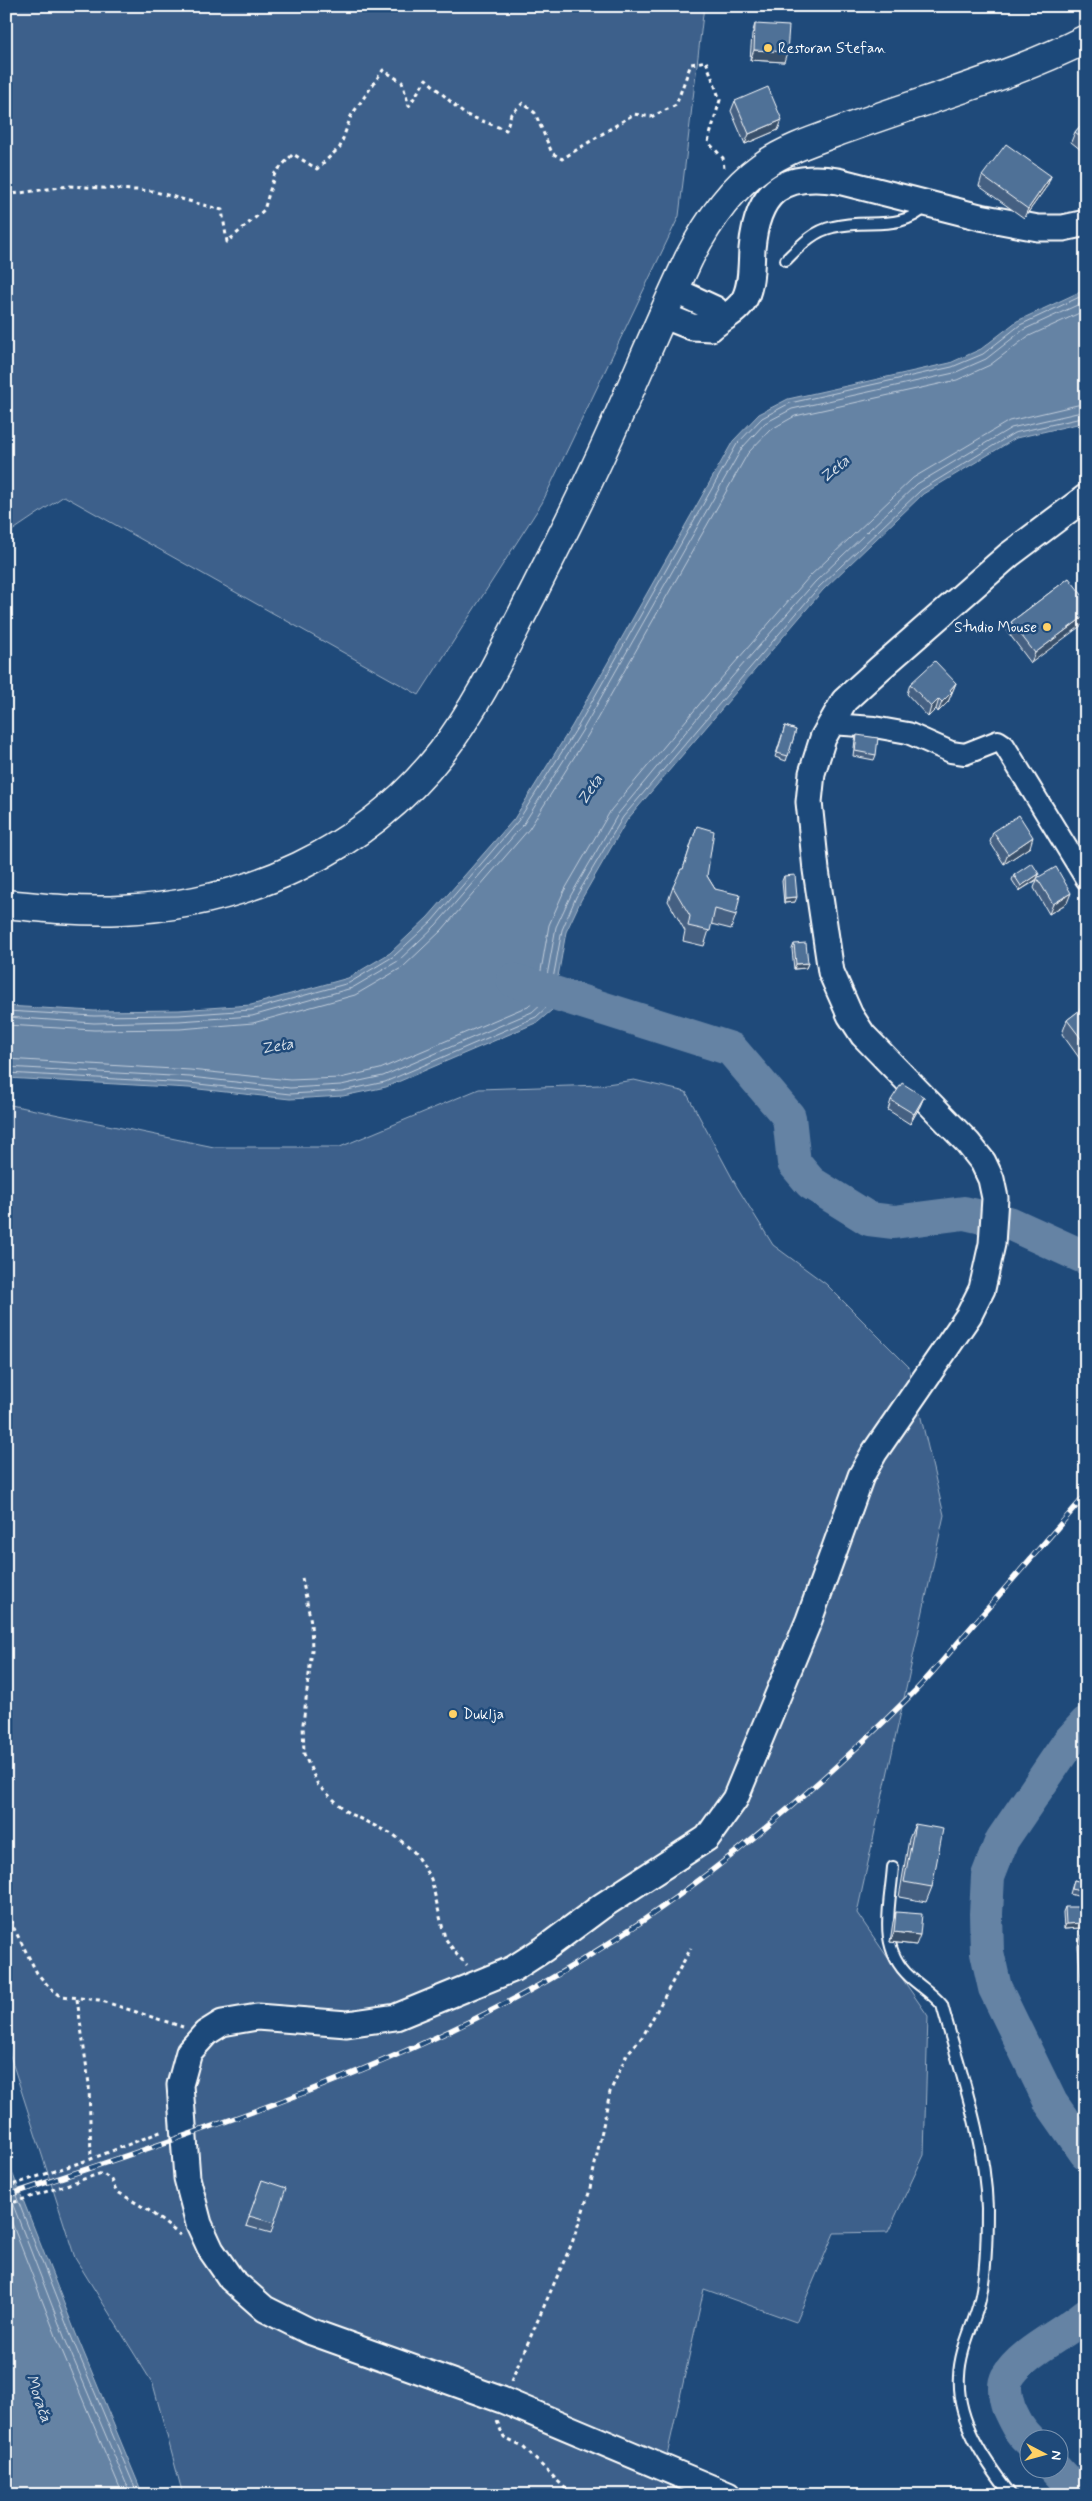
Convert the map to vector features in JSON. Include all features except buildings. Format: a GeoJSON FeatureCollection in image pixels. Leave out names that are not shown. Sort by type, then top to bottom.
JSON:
{"type":"FeatureCollection","features":[{"type":"Feature","properties":{"kind":"main road"},"geometry":{"type":"LineString","coordinates":[[6,904],[72,910],[122,910],[170,905],[228,893],[268,880],[308,862],[344,842],[390,807],[444,750],[488,679],[672,319],[683,295],[701,236],[727,199],[755,172],[782,154],[871,120],[1036,62],[1086,39]]}},
{"type":"Feature","properties":{"kind":"street"},"geometry":{"type":"LineString","coordinates":[[672,319],[711,328],[738,308],[747,293],[758,212],[767,198],[782,187],[799,180],[838,181],[929,204],[1038,228],[1063,228],[1086,223]]}},
{"type":"Feature","properties":{"kind":"street"},"geometry":{"type":"LineString","coordinates":[[683,295],[715,309],[722,319]]}},
{"type":"Feature","properties":{"kind":"street"},"geometry":{"type":"LineString","coordinates":[[728,2495],[502,2400],[309,2331],[265,2309],[231,2279],[218,2262],[194,2212],[187,2178],[182,2122],[180,2085],[183,2068],[189,2052],[206,2033],[222,2023],[257,2017],[347,2024],[396,2017],[513,1970],[602,1906],[707,1838],[724,1817],[735,1799],[810,1620],[861,1476],[874,1453],[970,1314],[982,1289],[992,1244],[996,1198],[991,1179],[983,1162],[973,1149],[863,1035],[850,1016],[831,972],[809,802],[812,772],[823,738],[844,702],[1009,554],[1086,497]]}},
{"type":"Feature","properties":{"kind":"street"},"geometry":{"type":"LineString","coordinates":[[831,724],[874,726],[908,733],[952,752],[965,754],[998,741],[1004,745],[1086,879]]}},
{"type":"Feature","properties":{"kind":"lane"},"geometry":{"type":"LineString","coordinates":[[786,260],[810,237],[831,227],[856,223],[900,222],[917,216],[929,204]]}},
{"type":"Feature","properties":{"kind":"lane"},"geometry":{"type":"LineString","coordinates":[[893,1868],[887,1939],[895,1960],[910,1977],[931,1992],[942,2005],[982,2158],[987,2208],[983,2280],[979,2305],[963,2347],[958,2376],[962,2407],[972,2435],[990,2467],[1011,2495]]}},
{"type":"Feature","properties":{"kind":"path"},"geometry":{"type":"LineString","coordinates":[[6,194],[68,186],[152,191],[222,210],[227,242],[264,210],[274,173],[293,154],[317,169],[340,147],[351,116],[383,70],[402,82],[409,106],[426,79],[464,114],[506,130],[511,114],[524,103],[534,113],[552,153],[562,159],[634,114],[651,117],[676,105],[691,64],[706,60],[720,100],[708,142],[723,158],[727,199]]}},
{"type":"Feature","properties":{"kind":"path"},"geometry":{"type":"LineString","coordinates":[[302,1578],[311,1622],[312,1650],[303,1724],[304,1754],[318,1785],[348,1813],[394,1835],[414,1852],[431,1878],[445,1938],[457,1956],[485,1980]]}},
{"type":"Feature","properties":{"kind":"path"},"geometry":{"type":"LineString","coordinates":[[6,1913],[37,1973],[50,1988],[62,1996],[99,2000],[206,2033]]}},
{"type":"Feature","properties":{"kind":"path"},"geometry":{"type":"LineString","coordinates":[[572,2495],[523,2446],[504,2438],[496,2419],[502,2400],[572,2243],[589,2194],[610,2092],[627,2054],[643,2036],[691,1948]]}},
{"type":"Feature","properties":{"kind":"path"},"geometry":{"type":"LineString","coordinates":[[77,1999],[89,2084],[89,2160]]}},
{"type":"Feature","properties":{"kind":"path"},"geometry":{"type":"LineString","coordinates":[[6,2187],[89,2160],[182,2122]]}},
{"type":"Feature","properties":{"kind":"path"},"geometry":{"type":"LineString","coordinates":[[6,2205],[102,2173],[111,2180],[116,2191],[148,2210],[174,2232],[188,2238],[204,2236]]}},
{"type":"Feature","properties":{"kind":"shaded area"},"geometry":{"type":"Polygon","coordinates":[[[6,6],[704,6],[679,216],[542,503],[419,695],[64,496],[6,535],[6,6]]]}},
{"type":"Feature","properties":{"kind":"shaded area","name":"Duklja"},"geometry":{"type":"Polygon","coordinates":[[[634,1080],[686,1092],[737,1187],[773,1245],[826,1284],[909,1367],[944,1515],[857,1913],[928,2016],[924,2155],[888,2232],[834,2233],[796,2322],[704,2289],[662,2478],[708,2495],[183,2495],[153,2384],[75,2258],[6,2043],[6,1104],[214,1147],[340,1147],[479,1089],[600,1085],[634,1080]]]}},
{"type":"Feature","properties":{"kind":"water","name":"Zeta"},"geometry":{"type":"Polygon","coordinates":[[[1086,289],[1086,422],[1016,438],[923,494],[823,590],[627,820],[581,900],[566,932],[552,1010],[538,1022],[386,1087],[343,1096],[290,1099],[189,1088],[6,1078],[6,1006],[94,1011],[179,1010],[251,1005],[348,978],[390,953],[428,917],[514,819],[572,726],[733,441],[759,414],[788,399],[950,363],[981,349],[1017,321],[1086,289]]]}},
{"type":"Feature","properties":{"kind":"water","name":"Morača"},"geometry":{"type":"Polygon","coordinates":[[[6,2157],[76,2334],[143,2495],[6,2495],[6,2157]]]}},
{"type":"Feature","properties":{"kind":"waterway"},"geometry":{"type":"LineString","coordinates":[[513,980],[731,1049],[789,1117],[794,1163],[811,1183],[869,1219],[894,1222],[964,1213],[1009,1223],[1086,1258]]}},
{"type":"Feature","properties":{"kind":"waterway"},"geometry":{"type":"LineString","coordinates":[[1086,1723],[1068,1743],[1002,1840],[988,1876],[986,1914],[987,1952],[995,1988],[1051,2103],[1086,2153]]}},
{"type":"Feature","properties":{"kind":"waterway"},"geometry":{"type":"LineString","coordinates":[[1020,2430],[1009,2409],[1005,2389],[1007,2378],[1022,2360],[1032,2352],[1086,2315]]}},
{"type":"Feature","properties":{"kind":"waterway"},"geometry":{"type":"LineString","coordinates":[[1064,2478],[1080,2495]]}},
{"type":"Feature","properties":{"kind":"railway"},"geometry":{"type":"LineString","coordinates":[[6,2196],[266,2107],[393,2057],[455,2029],[516,1998],[623,1934],[725,1861],[821,1780],[867,1737],[928,1677],[1086,1495]]}},
{"type":"Feature","properties":{"kind":"place","name":"Restoran Stefan"},"geometry":{"type":"Point","coordinates":[768,48]}},
{"type":"Feature","properties":{"kind":"place","name":"Studio Mouse"},"geometry":{"type":"Point","coordinates":[1047,627]}},
{"type":"Feature","properties":{"kind":"place","name":"Duklja"},"geometry":{"type":"Point","coordinates":[453,1714]}}]}
